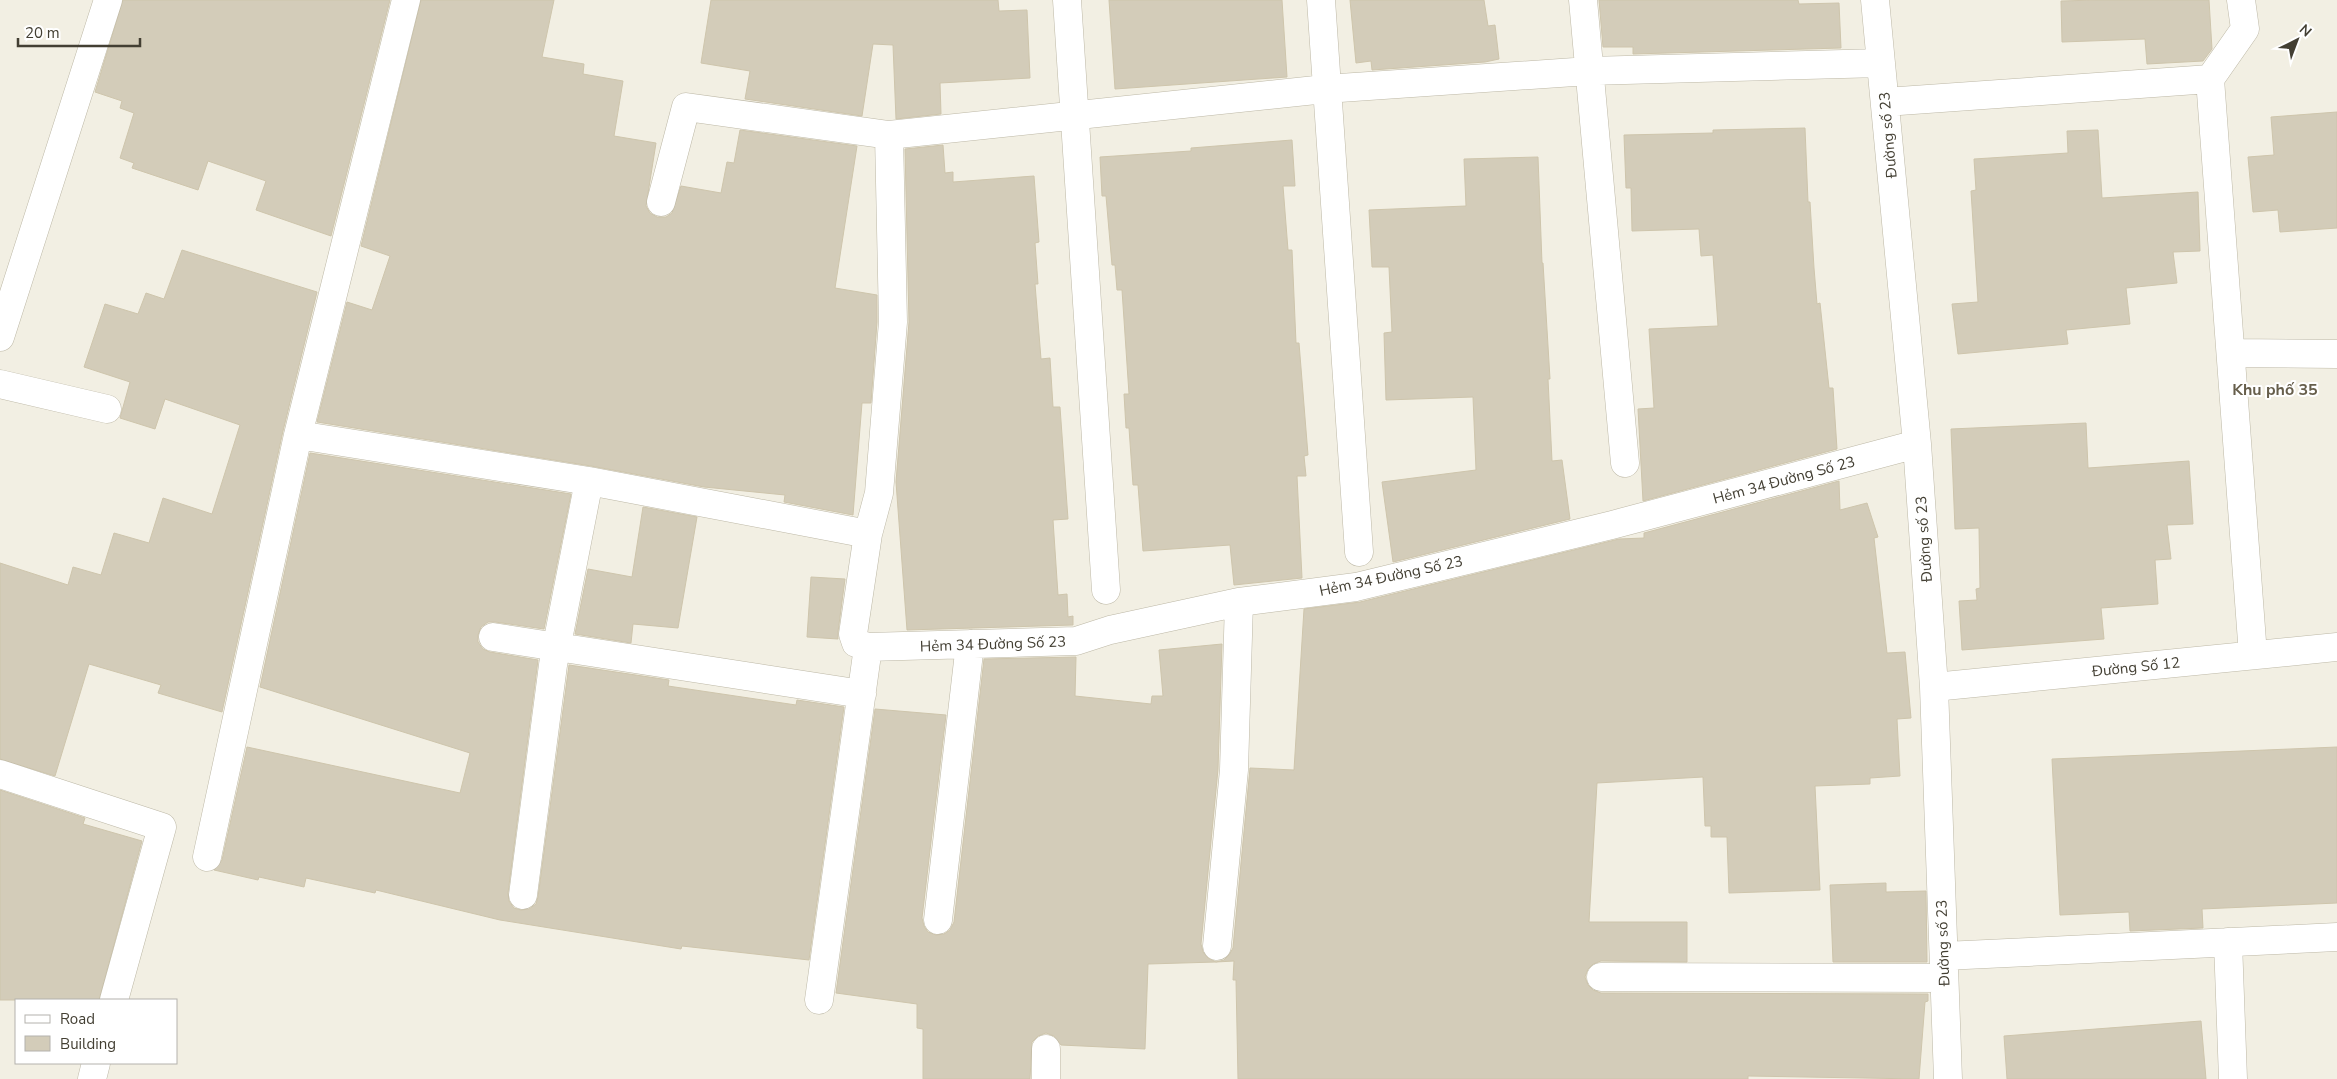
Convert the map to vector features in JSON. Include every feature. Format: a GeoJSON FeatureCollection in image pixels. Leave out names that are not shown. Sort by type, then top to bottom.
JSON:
{"type":"FeatureCollection","features":[{"type":"Feature","properties":{"kind":"street"},"geometry":{"type":"LineString","coordinates":[[0,337],[108,0]]}},
{"type":"Feature","properties":{"kind":"street"},"geometry":{"type":"LineString","coordinates":[[207,857],[298,435],[406,0]]}},
{"type":"Feature","properties":{"kind":"street"},"geometry":{"type":"LineString","coordinates":[[1067,0],[1106,590]]}},
{"type":"Feature","properties":{"kind":"street"},"geometry":{"type":"LineString","coordinates":[[1321,0],[1325,89],[1359,552]]}},
{"type":"Feature","properties":{"kind":"street"},"geometry":{"type":"LineString","coordinates":[[1583,0],[1625,463]]}},
{"type":"Feature","properties":{"kind":"street","name":"Đường số 23"},"geometry":{"type":"LineString","coordinates":[[1875,0],[1917,444],[1934,687],[1948,1079]]}},
{"type":"Feature","properties":{"kind":"street"},"geometry":{"type":"LineString","coordinates":[[2241,0],[2245,29],[2210,79],[2253,655]]}},
{"type":"Feature","properties":{"kind":"street"},"geometry":{"type":"LineString","coordinates":[[661,202],[686,107],[889,135],[1325,89],[1589,72],[1881,63]]}},
{"type":"Feature","properties":{"kind":"street"},"geometry":{"type":"LineString","coordinates":[[1885,102],[2210,79]]}},
{"type":"Feature","properties":{"kind":"street"},"geometry":{"type":"LineString","coordinates":[[818,1000],[862,694],[862,645],[853,634],[868,534],[879,493],[893,322],[889,135]]}},
{"type":"Feature","properties":{"kind":"street"},"geometry":{"type":"LineString","coordinates":[[2231,353],[2337,354]]}},
{"type":"Feature","properties":{"kind":"street"},"geometry":{"type":"LineString","coordinates":[[0,384],[107,409]]}},
{"type":"Feature","properties":{"kind":"street"},"geometry":{"type":"LineString","coordinates":[[298,435],[589,481],[868,534]]}},
{"type":"Feature","properties":{"kind":"street","name":"Hẻm 34 Đường Số 23"},"geometry":{"type":"LineString","coordinates":[[862,645],[1076,641],[1110,630],[1239,602],[1356,586],[1612,526],[1917,444]]}},
{"type":"Feature","properties":{"kind":"street"},"geometry":{"type":"LineString","coordinates":[[523,895],[552,665],[589,481]]}},
{"type":"Feature","properties":{"kind":"street"},"geometry":{"type":"LineString","coordinates":[[1217,946],[1234,770],[1239,602]]}},
{"type":"Feature","properties":{"kind":"street"},"geometry":{"type":"LineString","coordinates":[[493,637],[862,694]]}},
{"type":"Feature","properties":{"kind":"street"},"geometry":{"type":"LineString","coordinates":[[938,920],[970,644]]}},
{"type":"Feature","properties":{"kind":"street","name":"Đường Số 12"},"geometry":{"type":"LineString","coordinates":[[1934,687],[2337,647]]}},
{"type":"Feature","properties":{"kind":"street"},"geometry":{"type":"LineString","coordinates":[[0,774],[162,827],[114,999]]}},
{"type":"Feature","properties":{"kind":"street"},"geometry":{"type":"LineString","coordinates":[[1601,977],[1944,967],[2228,942],[2337,937]]}},
{"type":"Feature","properties":{"kind":"street"},"geometry":{"type":"LineString","coordinates":[[2228,942],[2234,1079]]}},
{"type":"Feature","properties":{"kind":"street"},"geometry":{"type":"LineString","coordinates":[[1046,1049],[1046,1079]]}},
{"type":"Feature","properties":{"kind":"street"},"geometry":{"type":"LineString","coordinates":[[92,1079],[96,1064]]}},
{"type":"Feature","properties":{"kind":"building"},"geometry":{"type":"Polygon","coordinates":[[[123,0],[390,0],[331,236],[256,210],[266,181],[208,161],[198,190],[132,168],[134,163],[120,158],[134,113],[120,108],[122,101],[95,92],[123,0]]]}},
{"type":"Feature","properties":{"kind":"building"},"geometry":{"type":"Polygon","coordinates":[[[421,0],[554,0],[542,57],[584,64],[583,74],[623,81],[614,136],[656,143],[646,206],[650,213],[657,217],[666,217],[672,213],[681,186],[721,193],[727,162],[734,163],[740,130],[857,146],[835,288],[877,295],[877,322],[871,403],[862,403],[853,515],[784,502],[785,495],[704,487],[591,466],[317,422],[347,302],[372,310],[390,256],[361,246],[421,0]]]}},
{"type":"Feature","properties":{"kind":"building"},"geometry":{"type":"Polygon","coordinates":[[[711,0],[998,0],[999,11],[1027,10],[1030,78],[940,83],[941,114],[896,119],[893,45],[873,44],[862,116],[745,99],[750,71],[701,63],[711,0]]]}},
{"type":"Feature","properties":{"kind":"building"},"geometry":{"type":"Polygon","coordinates":[[[1109,0],[1282,0],[1287,77],[1115,89],[1109,0]]]}},
{"type":"Feature","properties":{"kind":"building"},"geometry":{"type":"Polygon","coordinates":[[[1350,0],[1484,0],[1488,26],[1495,25],[1499,59],[1485,62],[1372,70],[1371,61],[1356,63],[1350,0]]]}},
{"type":"Feature","properties":{"kind":"building"},"geometry":{"type":"Polygon","coordinates":[[[1599,0],[1798,0],[1799,4],[1839,3],[1841,48],[1633,54],[1633,47],[1603,47],[1599,0]]]}},
{"type":"Feature","properties":{"kind":"building"},"geometry":{"type":"Polygon","coordinates":[[[2209,0],[2212,49],[2203,61],[2147,64],[2145,39],[2062,42],[2061,1],[2209,0]]]}},
{"type":"Feature","properties":{"kind":"building"},"geometry":{"type":"Polygon","coordinates":[[[2337,112],[2337,228],[2280,232],[2278,210],[2253,212],[2248,157],[2274,155],[2271,117],[2337,112]]]}},
{"type":"Feature","properties":{"kind":"building"},"geometry":{"type":"Polygon","coordinates":[[[1805,128],[1808,202],[1810,202],[1817,304],[1820,303],[1829,388],[1833,388],[1837,449],[1643,501],[1638,409],[1654,408],[1649,329],[1718,326],[1713,255],[1701,256],[1699,229],[1632,231],[1631,188],[1626,188],[1624,135],[1713,133],[1713,130],[1805,128]]]}},
{"type":"Feature","properties":{"kind":"building"},"geometry":{"type":"Polygon","coordinates":[[[2098,130],[2102,198],[2198,192],[2200,251],[2173,252],[2177,283],[2126,288],[2130,324],[2066,330],[2068,344],[1958,354],[1952,304],[1978,302],[1971,191],[1976,190],[1974,159],[2068,153],[2067,131],[2098,130]]]}},
{"type":"Feature","properties":{"kind":"building"},"geometry":{"type":"Polygon","coordinates":[[[1292,140],[1295,186],[1283,186],[1288,250],[1292,250],[1296,343],[1299,343],[1308,455],[1304,456],[1306,476],[1297,476],[1302,578],[1234,585],[1230,545],[1143,551],[1138,485],[1133,485],[1129,428],[1126,428],[1124,394],[1129,394],[1122,290],[1117,290],[1115,265],[1112,265],[1106,196],[1102,196],[1100,157],[1191,151],[1191,148],[1292,140]]]}},
{"type":"Feature","properties":{"kind":"building"},"geometry":{"type":"Polygon","coordinates":[[[943,145],[945,173],[953,172],[953,182],[1034,176],[1039,242],[1035,243],[1038,284],[1035,284],[1041,359],[1050,358],[1053,407],[1060,407],[1068,519],[1053,520],[1058,595],[1067,594],[1068,617],[1073,616],[1073,625],[907,630],[896,482],[909,322],[905,149],[943,145]]]}},
{"type":"Feature","properties":{"kind":"building"},"geometry":{"type":"Polygon","coordinates":[[[1538,157],[1542,263],[1550,379],[1548,379],[1552,461],[1562,460],[1570,519],[1393,562],[1382,482],[1476,470],[1473,397],[1386,400],[1384,333],[1392,332],[1389,267],[1372,267],[1369,210],[1466,206],[1464,159],[1538,157]]]}},
{"type":"Feature","properties":{"kind":"building"},"geometry":{"type":"Polygon","coordinates":[[[182,250],[317,292],[283,431],[222,712],[158,693],[161,685],[89,664],[55,776],[0,759],[0,563],[68,585],[73,567],[101,575],[114,533],[149,543],[163,498],[212,514],[240,425],[165,399],[155,429],[120,418],[130,382],[84,367],[105,304],[138,314],[146,293],[164,299],[182,250]]]}},
{"type":"Feature","properties":{"kind":"building"},"geometry":{"type":"Polygon","coordinates":[[[2086,423],[2088,468],[2189,461],[2193,524],[2167,525],[2171,559],[2155,560],[2158,604],[2101,608],[2104,639],[1962,650],[1959,601],[1977,600],[1976,589],[1980,588],[1979,528],[1955,529],[1951,429],[2086,423]]]}},
{"type":"Feature","properties":{"kind":"building"},"geometry":{"type":"Polygon","coordinates":[[[310,453],[571,494],[544,629],[488,622],[481,627],[478,635],[478,642],[483,649],[490,652],[538,660],[508,893],[509,901],[514,908],[521,910],[529,909],[536,904],[538,897],[569,665],[669,680],[668,686],[796,705],[797,700],[844,707],[809,960],[682,946],[681,949],[500,920],[376,890],[375,893],[306,878],[304,887],[259,877],[258,880],[214,870],[222,860],[247,747],[460,793],[470,753],[260,687],[310,453]]]}},
{"type":"Feature","properties":{"kind":"building"},"geometry":{"type":"Polygon","coordinates":[[[1839,481],[1840,510],[1867,503],[1878,537],[1874,538],[1887,653],[1905,652],[1911,718],[1897,719],[1900,776],[1870,778],[1870,784],[1815,786],[1820,890],[1729,893],[1727,837],[1711,837],[1711,826],[1705,826],[1703,777],[1597,783],[1589,922],[1687,922],[1687,962],[1601,961],[1593,964],[1588,969],[1585,977],[1588,985],[1593,990],[1601,993],[1928,994],[1928,1001],[1925,1002],[1919,1079],[1748,1076],[1748,1079],[1238,1079],[1236,980],[1233,980],[1234,961],[1216,962],[1224,960],[1233,948],[1250,768],[1294,770],[1304,609],[1360,602],[1619,539],[1644,538],[1644,533],[1839,481]]]}},
{"type":"Feature","properties":{"kind":"building"},"geometry":{"type":"Polygon","coordinates":[[[643,507],[697,517],[678,628],[633,624],[631,643],[575,634],[588,569],[632,577],[643,507]]]}},
{"type":"Feature","properties":{"kind":"building"},"geometry":{"type":"Polygon","coordinates":[[[811,577],[845,579],[838,639],[807,637],[811,577]]]}},
{"type":"Feature","properties":{"kind":"building"},"geometry":{"type":"Polygon","coordinates":[[[1222,644],[1218,769],[1201,944],[1203,952],[1208,958],[1216,962],[1148,964],[1145,1049],[1061,1045],[1054,1036],[1046,1033],[1038,1036],[1032,1042],[1030,1079],[923,1079],[923,1029],[917,1028],[917,1004],[836,993],[875,709],[946,715],[922,918],[928,932],[936,935],[944,934],[950,930],[954,922],[984,659],[1076,657],[1075,696],[1151,704],[1152,696],[1163,696],[1159,650],[1222,644]]]}},
{"type":"Feature","properties":{"kind":"building"},"geometry":{"type":"Polygon","coordinates":[[[2337,747],[2337,903],[2202,909],[2203,928],[2130,931],[2129,912],[2060,915],[2052,759],[2337,747]]]}},
{"type":"Feature","properties":{"kind":"building"},"geometry":{"type":"Polygon","coordinates":[[[0,790],[85,818],[83,824],[142,841],[99,999],[0,1000],[0,790]]]}},
{"type":"Feature","properties":{"kind":"building"},"geometry":{"type":"Polygon","coordinates":[[[1886,883],[1886,892],[1926,891],[1927,962],[1833,962],[1830,885],[1886,883]]]}},
{"type":"Feature","properties":{"kind":"building"},"geometry":{"type":"Polygon","coordinates":[[[2201,1021],[2206,1079],[2007,1079],[2004,1036],[2201,1021]]]}},
{"type":"Feature","properties":{"kind":"district","name":"Khu phố 35"},"geometry":{"type":"Point","coordinates":[2275,389]}}]}
